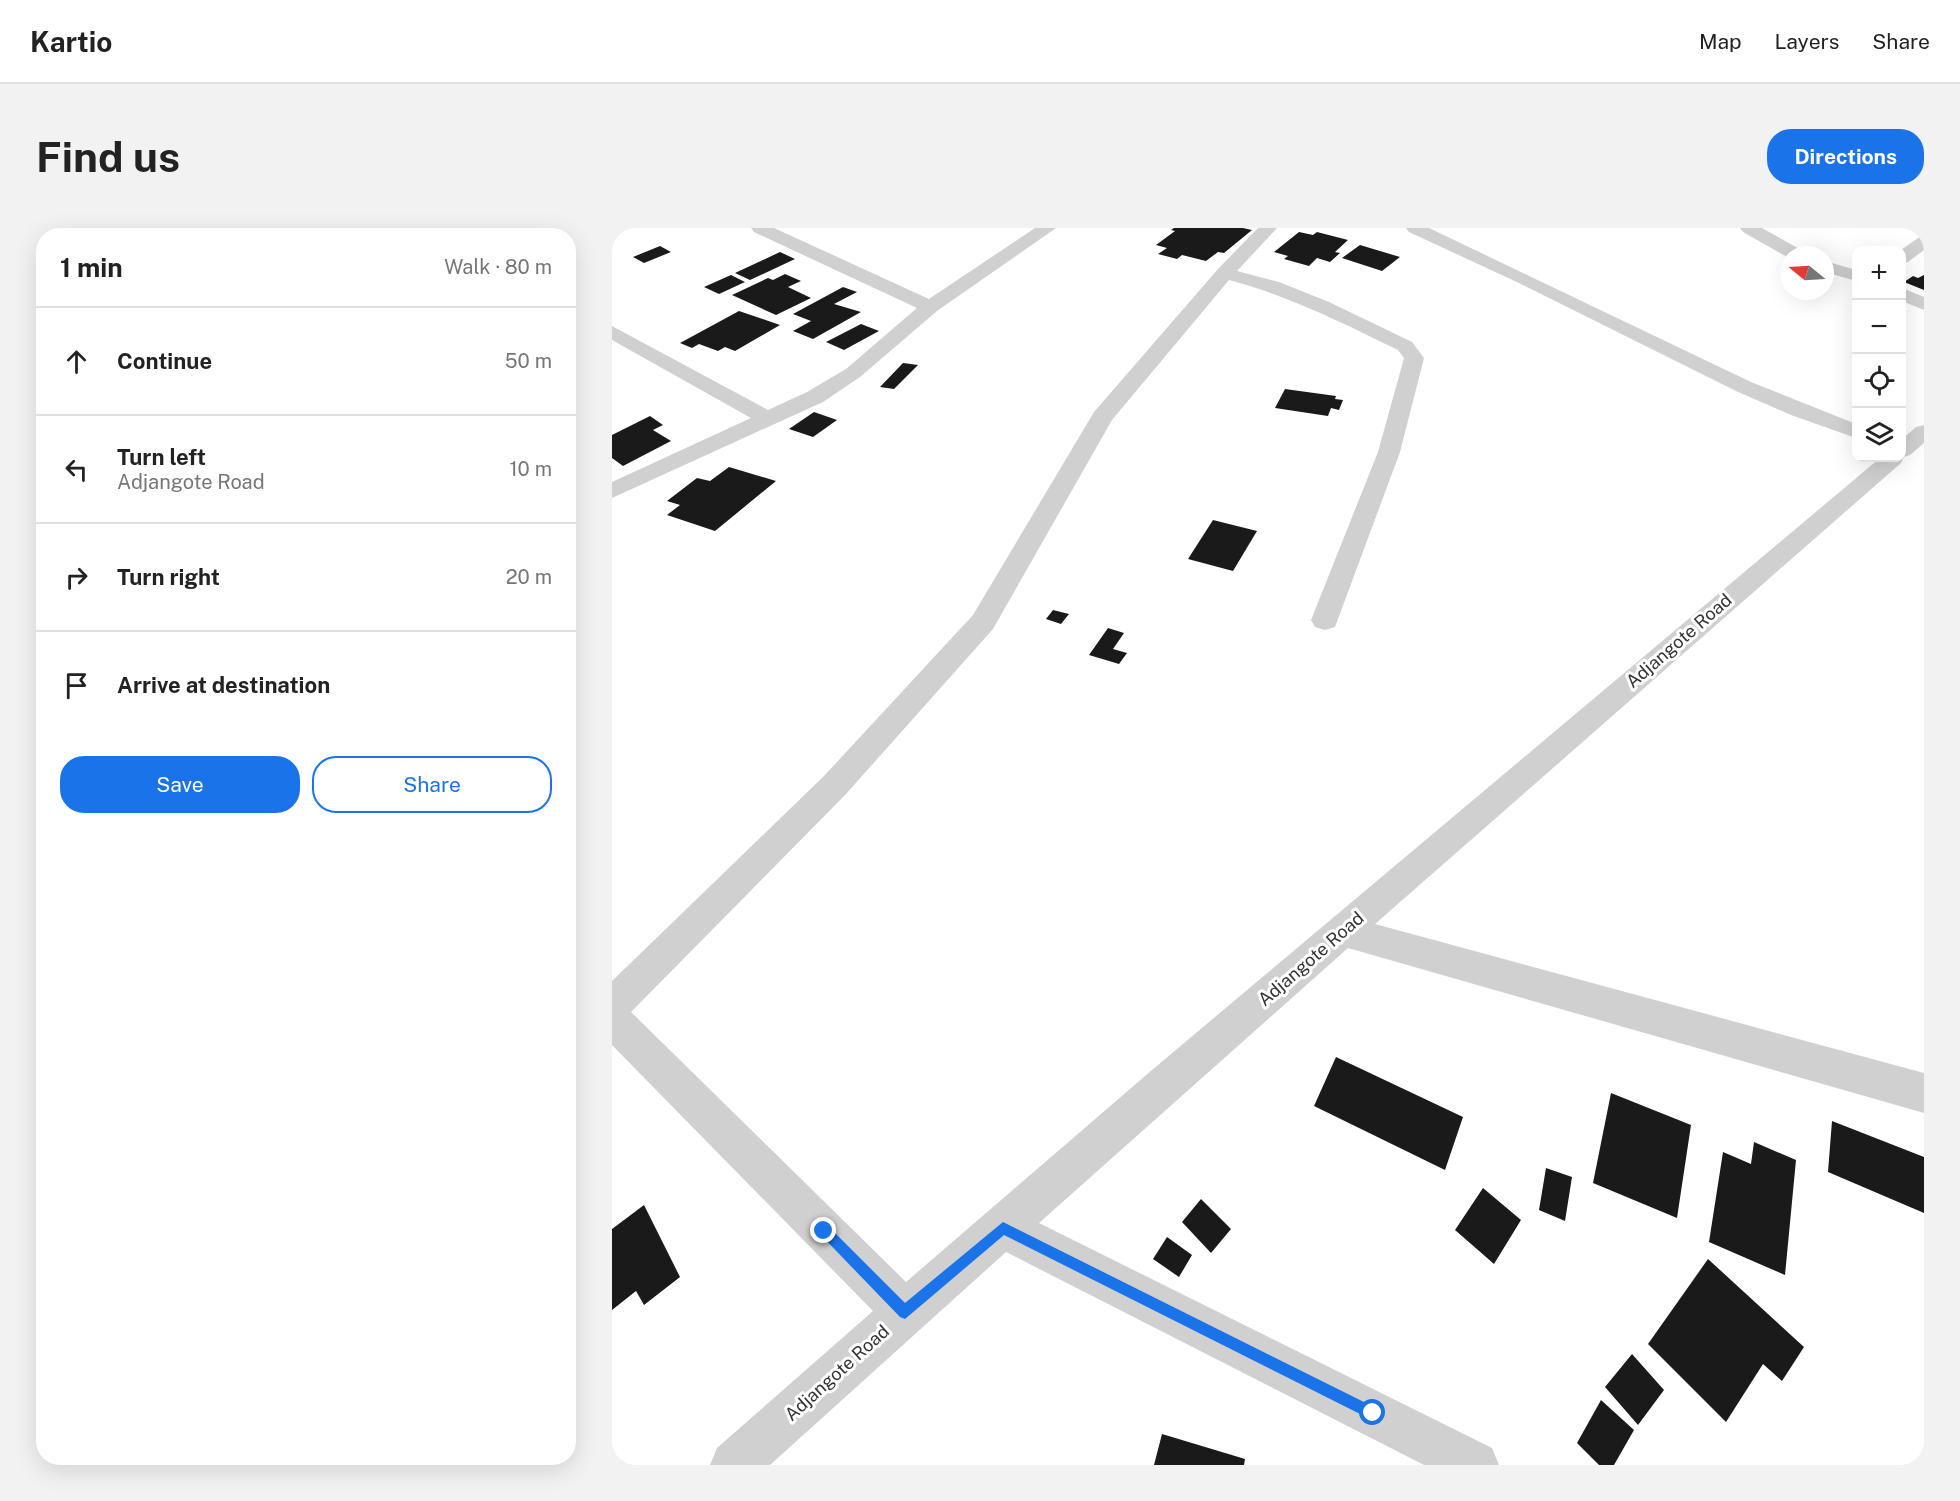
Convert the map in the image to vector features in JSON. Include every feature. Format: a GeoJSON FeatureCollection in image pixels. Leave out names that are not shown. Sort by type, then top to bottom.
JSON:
{"type":"FeatureCollection","features":[{"type":"Feature","properties":{"kind":"street"},"geometry":{"type":"LineString","coordinates":[[760,228],[930,307]]}},
{"type":"Feature","properties":{"kind":"street"},"geometry":{"type":"LineString","coordinates":[[612,491],[815,397],[853,373],[930,307],[1047,228]]}},
{"type":"Feature","properties":{"kind":"street"},"geometry":{"type":"LineString","coordinates":[[612,1006],[835,784],[983,622],[1102,417],[1225,273],[1268,228]]}},
{"type":"Feature","properties":{"kind":"street"},"geometry":{"type":"LineString","coordinates":[[1415,228],[1514,272],[1723,377],[1797,410],[1852,429]]}},
{"type":"Feature","properties":{"kind":"street"},"geometry":{"type":"LineString","coordinates":[[1749,228],[1781,246]]}},
{"type":"Feature","properties":{"kind":"street"},"geometry":{"type":"LineString","coordinates":[[1906,255],[1924,242]]}},
{"type":"Feature","properties":{"kind":"street"},"geometry":{"type":"LineString","coordinates":[[1834,269],[1852,274]]}},
{"type":"Feature","properties":{"kind":"street"},"geometry":{"type":"LineString","coordinates":[[1225,273],[1272,285],[1322,306],[1405,346],[1414,358],[1389,452],[1325,620]]}},
{"type":"Feature","properties":{"kind":"street"},"geometry":{"type":"LineString","coordinates":[[1906,296],[1924,304]]}},
{"type":"Feature","properties":{"kind":"street"},"geometry":{"type":"LineString","coordinates":[[612,332],[768,418]]}},
{"type":"Feature","properties":{"kind":"street","name":"Adjangote Road"},"geometry":{"type":"LineString","coordinates":[[1906,446],[1924,432]]}},
{"type":"Feature","properties":{"kind":"street","name":"Adjangote Road"},"geometry":{"type":"LineString","coordinates":[[734,1465],[905,1312],[1886,462]]}},
{"type":"Feature","properties":{"kind":"street"},"geometry":{"type":"LineString","coordinates":[[1343,931],[1924,1093]]}},
{"type":"Feature","properties":{"kind":"street"},"geometry":{"type":"LineString","coordinates":[[612,1019],[905,1312]]}},
{"type":"Feature","properties":{"kind":"street"},"geometry":{"type":"LineString","coordinates":[[1003,1228],[1475,1465]]}},
{"type":"Feature","properties":{"kind":"building"},"geometry":{"type":"Polygon","coordinates":[[[1174,228],[1252,230],[1224,253],[1218,252],[1206,261],[1182,255],[1177,259],[1158,254],[1167,248],[1156,245],[1175,231],[1171,230],[1174,228]]]}},
{"type":"Feature","properties":{"kind":"building"},"geometry":{"type":"Polygon","coordinates":[[[1299,232],[1313,235],[1317,232],[1348,240],[1335,252],[1340,253],[1330,262],[1317,258],[1309,266],[1284,259],[1288,256],[1274,252],[1299,232]]]}},
{"type":"Feature","properties":{"kind":"building"},"geometry":{"type":"Polygon","coordinates":[[[1360,245],[1400,257],[1382,271],[1342,258],[1360,245]]]}},
{"type":"Feature","properties":{"kind":"building"},"geometry":{"type":"Polygon","coordinates":[[[660,246],[671,252],[644,263],[633,257],[660,246]]]}},
{"type":"Feature","properties":{"kind":"building"},"geometry":{"type":"Polygon","coordinates":[[[780,252],[795,259],[750,280],[735,273],[780,252]]]}},
{"type":"Feature","properties":{"kind":"building"},"geometry":{"type":"Polygon","coordinates":[[[785,274],[801,281],[788,287],[811,298],[776,315],[732,295],[768,278],[773,280],[785,274]]]}},
{"type":"Feature","properties":{"kind":"building"},"geometry":{"type":"Polygon","coordinates":[[[731,275],[745,282],[719,294],[704,287],[731,275]]]}},
{"type":"Feature","properties":{"kind":"building"},"geometry":{"type":"Polygon","coordinates":[[[1924,275],[1924,290],[1906,283],[1913,276],[1918,278],[1924,275]]]}},
{"type":"Feature","properties":{"kind":"building"},"geometry":{"type":"Polygon","coordinates":[[[843,287],[857,292],[834,304],[861,312],[813,339],[793,331],[811,321],[793,314],[843,287]]]}},
{"type":"Feature","properties":{"kind":"building"},"geometry":{"type":"Polygon","coordinates":[[[739,311],[780,325],[735,351],[725,347],[718,351],[699,344],[692,348],[680,343],[739,311]]]}},
{"type":"Feature","properties":{"kind":"building"},"geometry":{"type":"Polygon","coordinates":[[[861,324],[879,331],[844,350],[826,342],[861,324]]]}},
{"type":"Feature","properties":{"kind":"building"},"geometry":{"type":"Polygon","coordinates":[[[903,363],[918,365],[894,389],[880,387],[903,363]]]}},
{"type":"Feature","properties":{"kind":"building"},"geometry":{"type":"Polygon","coordinates":[[[1285,389],[1336,396],[1335,399],[1343,400],[1339,410],[1331,408],[1328,416],[1275,408],[1285,389]]]}},
{"type":"Feature","properties":{"kind":"building"},"geometry":{"type":"Polygon","coordinates":[[[814,412],[837,420],[813,437],[789,429],[814,412]]]}},
{"type":"Feature","properties":{"kind":"building"},"geometry":{"type":"Polygon","coordinates":[[[650,416],[663,425],[653,430],[671,441],[623,466],[612,458],[612,435],[650,416]]]}},
{"type":"Feature","properties":{"kind":"building"},"geometry":{"type":"Polygon","coordinates":[[[729,467],[776,481],[715,531],[667,515],[680,505],[667,501],[697,478],[710,481],[729,467]]]}},
{"type":"Feature","properties":{"kind":"building"},"geometry":{"type":"Polygon","coordinates":[[[1213,520],[1257,531],[1233,571],[1188,559],[1213,520]]]}},
{"type":"Feature","properties":{"kind":"building"},"geometry":{"type":"Polygon","coordinates":[[[1053,610],[1069,614],[1061,624],[1046,619],[1053,610]]]}},
{"type":"Feature","properties":{"kind":"building"},"geometry":{"type":"Polygon","coordinates":[[[1108,628],[1124,633],[1113,649],[1127,653],[1119,664],[1089,655],[1108,628]]]}},
{"type":"Feature","properties":{"kind":"building"},"geometry":{"type":"Polygon","coordinates":[[[1336,1057],[1463,1117],[1445,1170],[1314,1106],[1336,1057]]]}},
{"type":"Feature","properties":{"kind":"building"},"geometry":{"type":"Polygon","coordinates":[[[1611,1093],[1691,1125],[1677,1218],[1593,1183],[1611,1093]]]}},
{"type":"Feature","properties":{"kind":"building"},"geometry":{"type":"Polygon","coordinates":[[[1832,1121],[1924,1157],[1924,1213],[1828,1172],[1832,1121]]]}},
{"type":"Feature","properties":{"kind":"building"},"geometry":{"type":"Polygon","coordinates":[[[1754,1142],[1796,1160],[1785,1275],[1709,1242],[1723,1152],[1751,1164],[1754,1142]]]}},
{"type":"Feature","properties":{"kind":"building"},"geometry":{"type":"Polygon","coordinates":[[[1546,1168],[1572,1177],[1565,1221],[1539,1210],[1546,1168]]]}},
{"type":"Feature","properties":{"kind":"building"},"geometry":{"type":"Polygon","coordinates":[[[1483,1188],[1521,1220],[1494,1264],[1455,1230],[1483,1188]]]}},
{"type":"Feature","properties":{"kind":"building"},"geometry":{"type":"Polygon","coordinates":[[[1201,1199],[1231,1229],[1211,1253],[1182,1222],[1201,1199]]]}},
{"type":"Feature","properties":{"kind":"building"},"geometry":{"type":"Polygon","coordinates":[[[644,1205],[680,1277],[644,1305],[636,1291],[612,1310],[612,1229],[644,1205]]]}},
{"type":"Feature","properties":{"kind":"building"},"geometry":{"type":"Polygon","coordinates":[[[1167,1237],[1192,1255],[1179,1277],[1153,1259],[1167,1237]]]}},
{"type":"Feature","properties":{"kind":"building"},"geometry":{"type":"Polygon","coordinates":[[[1708,1259],[1804,1347],[1782,1381],[1763,1364],[1726,1422],[1648,1344],[1708,1259]]]}},
{"type":"Feature","properties":{"kind":"building"},"geometry":{"type":"Polygon","coordinates":[[[1632,1354],[1664,1390],[1638,1425],[1605,1387],[1632,1354]]]}},
{"type":"Feature","properties":{"kind":"building"},"geometry":{"type":"Polygon","coordinates":[[[1601,1400],[1634,1430],[1614,1465],[1599,1465],[1577,1443],[1601,1400]]]}},
{"type":"Feature","properties":{"kind":"building"},"geometry":{"type":"Polygon","coordinates":[[[1162,1434],[1245,1459],[1244,1465],[1154,1465],[1162,1434]]]}},
{"type":"Feature","properties":{"kind":"route"},"geometry":{"type":"LineString","coordinates":[[824,1231],[905,1312],[1003,1228],[1373,1413]]}}]}
